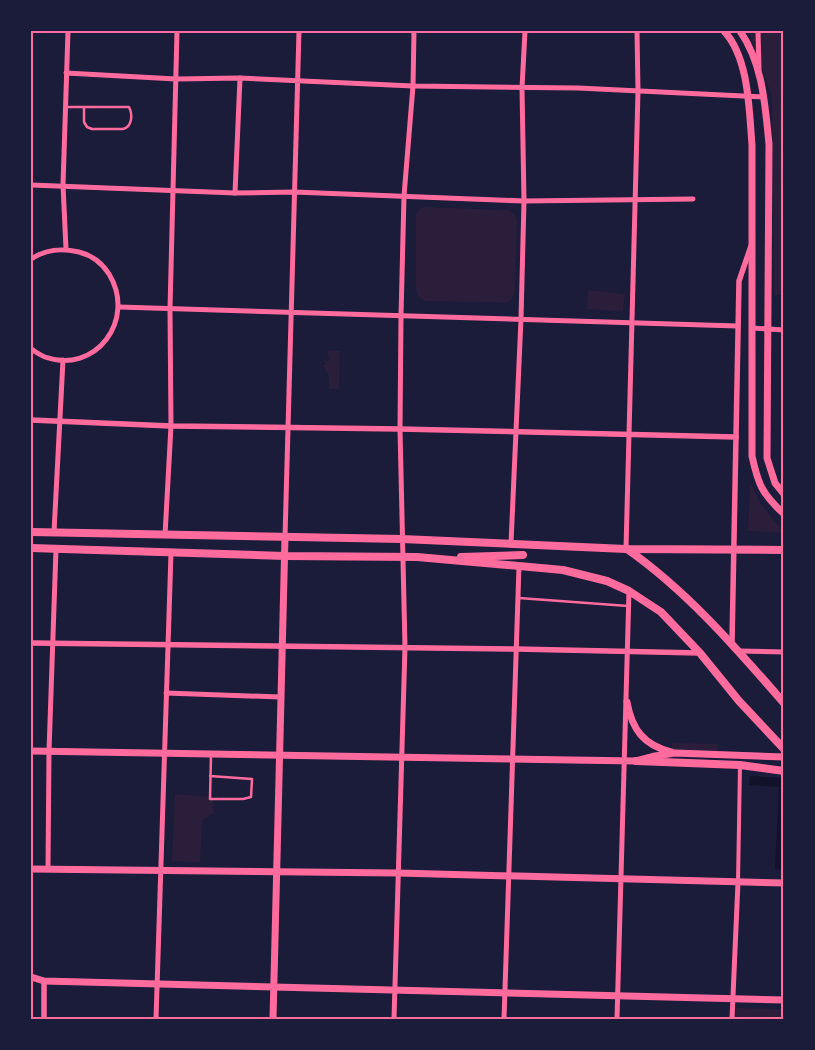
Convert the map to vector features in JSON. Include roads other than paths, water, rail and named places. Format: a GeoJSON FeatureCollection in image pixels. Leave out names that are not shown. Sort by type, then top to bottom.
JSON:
{"type":"FeatureCollection","features":[{"type":"Feature","properties":{"kind":"main road"},"geometry":{"type":"LineString","coordinates":[[724,31],[731,39],[741,61],[748,95],[752,144],[752,456],[762,490],[770,502],[784,514]]}},
{"type":"Feature","properties":{"kind":"main road"},"geometry":{"type":"LineString","coordinates":[[740,31],[750,44],[759,75],[764,97],[769,144],[767,458],[775,483],[784,494]]}},
{"type":"Feature","properties":{"kind":"main road"},"geometry":{"type":"LineString","coordinates":[[31,532],[402,539],[626,549],[784,550]]}},
{"type":"Feature","properties":{"kind":"main road"},"geometry":{"type":"LineString","coordinates":[[273,1019],[285,537]]}},
{"type":"Feature","properties":{"kind":"main road"},"geometry":{"type":"LineString","coordinates":[[31,548],[285,556],[403,557],[563,570],[607,581],[629,591],[661,612],[700,653],[739,701],[784,749]]}},
{"type":"Feature","properties":{"kind":"main road"},"geometry":{"type":"LineString","coordinates":[[626,549],[670,583],[732,643],[784,703]]}},
{"type":"Feature","properties":{"kind":"main road"},"geometry":{"type":"LineString","coordinates":[[417,558],[523,556]]}},
{"type":"Feature","properties":{"kind":"main road"},"geometry":{"type":"LineString","coordinates":[[626,702],[636,731],[647,742],[660,749],[675,753]]}},
{"type":"Feature","properties":{"kind":"main road"},"geometry":{"type":"LineString","coordinates":[[31,751],[636,761],[740,765],[784,770]]}},
{"type":"Feature","properties":{"kind":"main road"},"geometry":{"type":"LineString","coordinates":[[636,761],[655,756],[691,752],[784,756]]}},
{"type":"Feature","properties":{"kind":"main road"},"geometry":{"type":"LineString","coordinates":[[31,869],[398,873],[784,883]]}},
{"type":"Feature","properties":{"kind":"main road"},"geometry":{"type":"LineString","coordinates":[[31,976],[44,981],[784,1000]]}},
{"type":"Feature","properties":{"kind":"street"},"geometry":{"type":"LineString","coordinates":[[66,249],[63,185],[68,31]]}},
{"type":"Feature","properties":{"kind":"street"},"geometry":{"type":"LineString","coordinates":[[165,535],[171,426],[170,308],[177,31]]}},
{"type":"Feature","properties":{"kind":"street"},"geometry":{"type":"LineString","coordinates":[[285,537],[299,31]]}},
{"type":"Feature","properties":{"kind":"street"},"geometry":{"type":"LineString","coordinates":[[394,1019],[405,648],[400,429],[401,316],[404,196],[413,86],[414,31]]}},
{"type":"Feature","properties":{"kind":"street"},"geometry":{"type":"LineString","coordinates":[[511,543],[521,319],[524,201],[522,88],[526,31]]}},
{"type":"Feature","properties":{"kind":"street"},"geometry":{"type":"LineString","coordinates":[[626,549],[638,91],[637,31]]}},
{"type":"Feature","properties":{"kind":"street"},"geometry":{"type":"LineString","coordinates":[[758,31],[759,75]]}},
{"type":"Feature","properties":{"kind":"street"},"geometry":{"type":"LineString","coordinates":[[66,73],[176,80],[240,78],[413,86],[578,88],[764,97]]}},
{"type":"Feature","properties":{"kind":"street"},"geometry":{"type":"LineString","coordinates":[[235,193],[240,78]]}},
{"type":"Feature","properties":{"kind":"street"},"geometry":{"type":"LineString","coordinates":[[31,185],[235,193],[294,192],[524,201],[693,199]]}},
{"type":"Feature","properties":{"kind":"street"},"geometry":{"type":"LineString","coordinates":[[732,643],[739,281],[752,244]]}},
{"type":"Feature","properties":{"kind":"street"},"geometry":{"type":"LineString","coordinates":[[31,259],[51,250],[66,249],[87,254],[105,267],[116,285],[119,307],[116,324],[108,338],[95,350],[80,358],[63,360],[45,357],[31,349]]}},
{"type":"Feature","properties":{"kind":"street"},"geometry":{"type":"LineString","coordinates":[[119,307],[738,326]]}},
{"type":"Feature","properties":{"kind":"street"},"geometry":{"type":"LineString","coordinates":[[752,328],[784,330]]}},
{"type":"Feature","properties":{"kind":"street"},"geometry":{"type":"LineString","coordinates":[[54,532],[63,360]]}},
{"type":"Feature","properties":{"kind":"street"},"geometry":{"type":"LineString","coordinates":[[31,420],[171,426],[736,436]]}},
{"type":"Feature","properties":{"kind":"street"},"geometry":{"type":"LineString","coordinates":[[48,869],[49,751],[56,549]]}},
{"type":"Feature","properties":{"kind":"street"},"geometry":{"type":"LineString","coordinates":[[156,1019],[171,553]]}},
{"type":"Feature","properties":{"kind":"street"},"geometry":{"type":"LineString","coordinates":[[504,1019],[519,566]]}},
{"type":"Feature","properties":{"kind":"street"},"geometry":{"type":"LineString","coordinates":[[617,1019],[629,591]]}},
{"type":"Feature","properties":{"kind":"street"},"geometry":{"type":"LineString","coordinates":[[31,643],[700,653]]}},
{"type":"Feature","properties":{"kind":"street"},"geometry":{"type":"LineString","coordinates":[[739,651],[784,652]]}},
{"type":"Feature","properties":{"kind":"street"},"geometry":{"type":"LineString","coordinates":[[166,693],[280,697]]}},
{"type":"Feature","properties":{"kind":"street"},"geometry":{"type":"LineString","coordinates":[[732,1019],[738,882],[740,765]]}},
{"type":"Feature","properties":{"kind":"street"},"geometry":{"type":"LineString","coordinates":[[44,981],[44,1019]]}},
{"type":"Feature","properties":{"kind":"lane"},"geometry":{"type":"LineString","coordinates":[[65,107],[84,107],[129,107],[131,124],[123,130],[92,129],[87,127],[84,122],[84,107]]}},
{"type":"Feature","properties":{"kind":"lane"},"geometry":{"type":"LineString","coordinates":[[518,598],[630,606]]}},
{"type":"Feature","properties":{"kind":"lane"},"geometry":{"type":"LineString","coordinates":[[210,776],[252,780],[251,797],[243,799],[211,799],[210,776],[211,754]]}}]}
